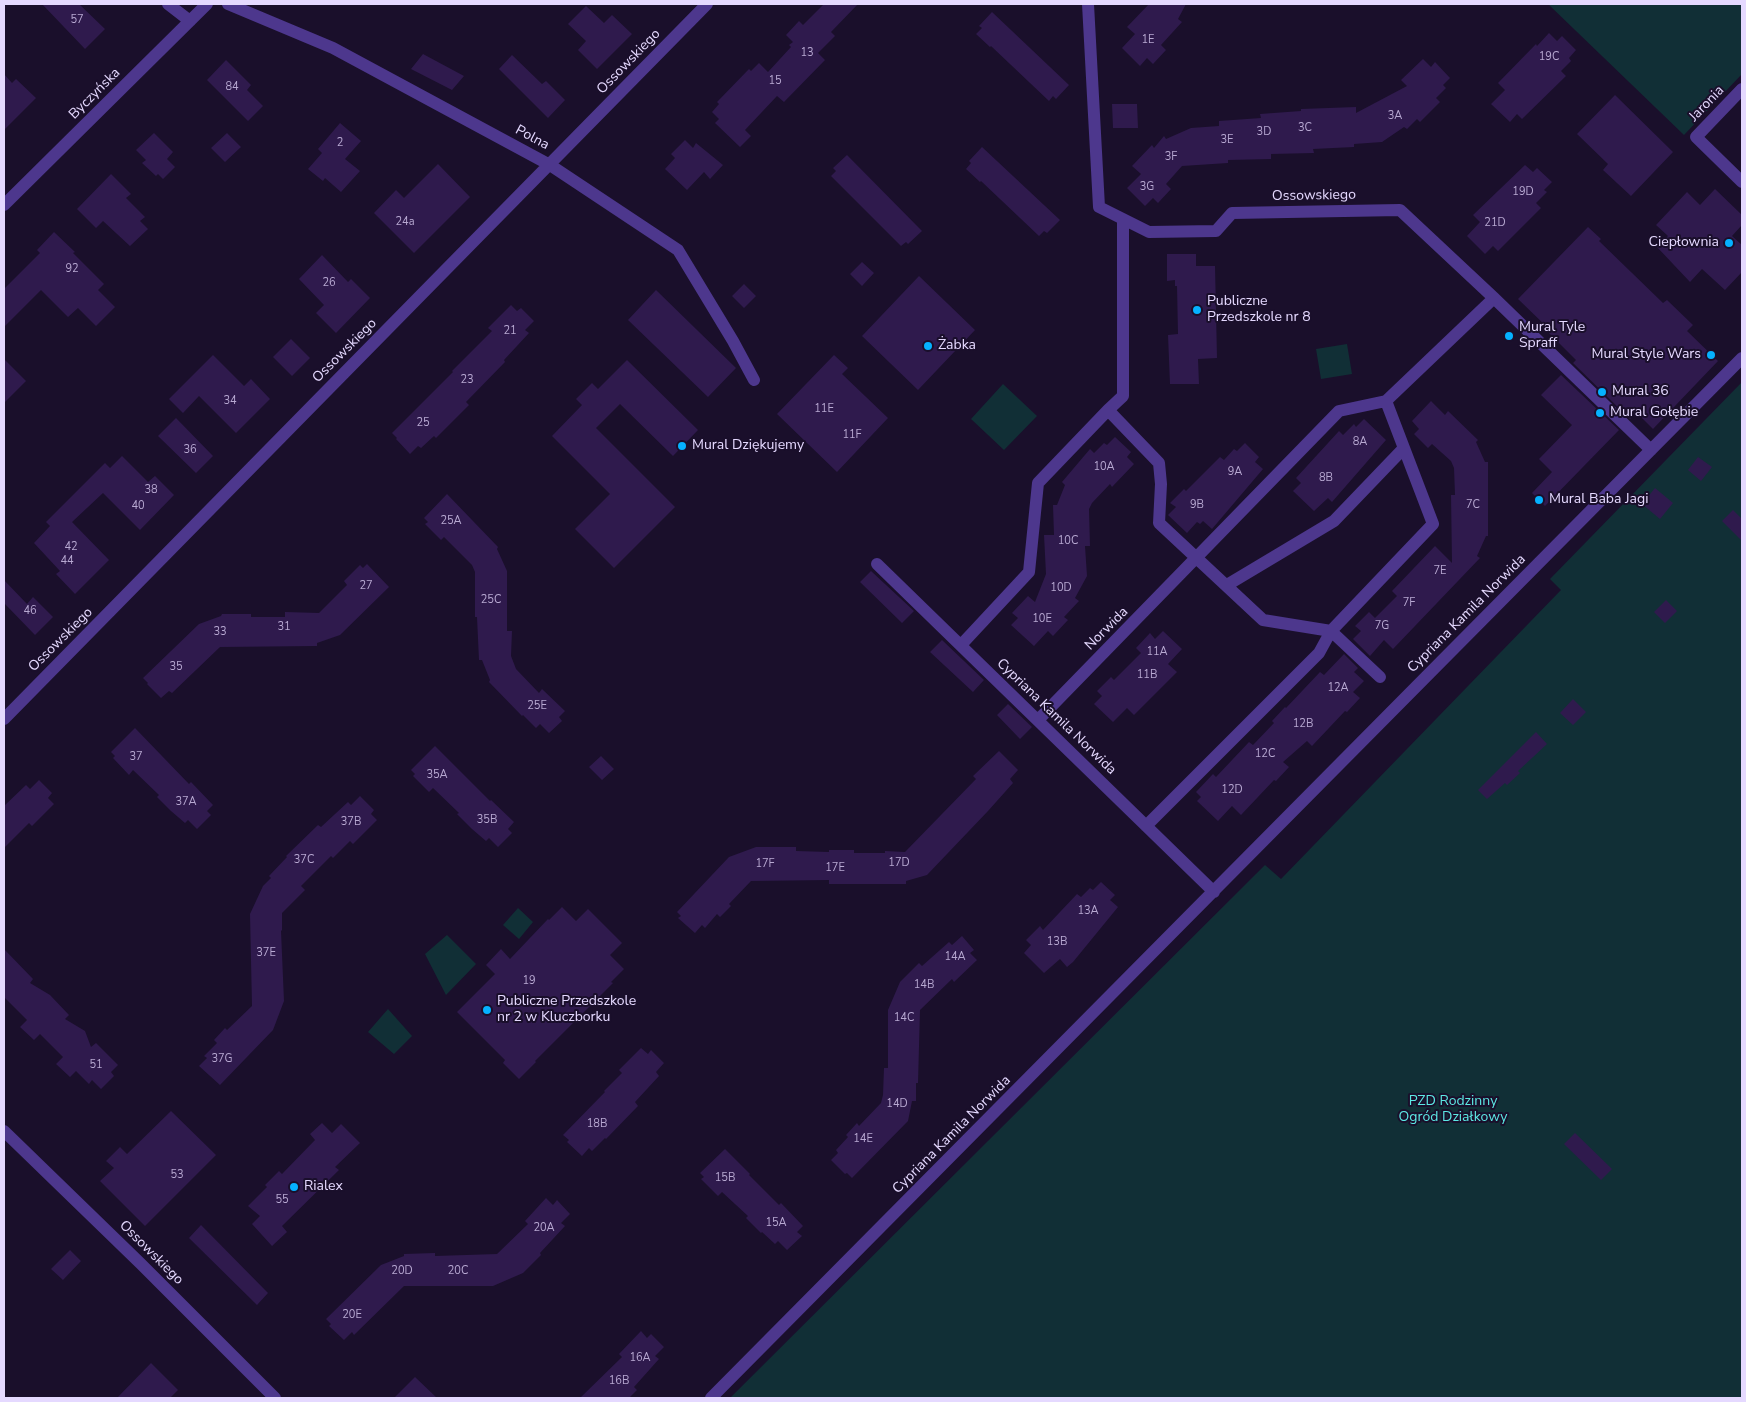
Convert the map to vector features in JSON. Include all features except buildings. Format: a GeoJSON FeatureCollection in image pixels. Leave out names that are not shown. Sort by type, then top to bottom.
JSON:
{"type":"FeatureCollection","features":[{"type":"Feature","properties":{"kind":"street"},"geometry":{"type":"LineString","coordinates":[[168,4],[190,21]]}},
{"type":"Feature","properties":{"kind":"street","name":"Byczyńska"},"geometry":{"type":"LineString","coordinates":[[4,205],[207,4]]}},
{"type":"Feature","properties":{"kind":"street","name":"Polna"},"geometry":{"type":"LineString","coordinates":[[228,4],[333,48],[550,165],[678,250],[733,341],[754,380]]}},
{"type":"Feature","properties":{"kind":"street","name":"Ossowskiego"},"geometry":{"type":"LineString","coordinates":[[4,719],[707,4]]}},
{"type":"Feature","properties":{"kind":"street","name":"Ossowskiego"},"geometry":{"type":"LineString","coordinates":[[1088,4],[1099,207],[1149,232],[1216,231],[1232,213],[1400,210],[1651,450]]}},
{"type":"Feature","properties":{"kind":"street","name":"Jaronia"},"geometry":{"type":"LineString","coordinates":[[1742,89],[1696,137],[1742,182]]}},
{"type":"Feature","properties":{"kind":"street"},"geometry":{"type":"LineString","coordinates":[[961,645],[1029,572],[1038,483],[1123,396],[1123,218]]}},
{"type":"Feature","properties":{"kind":"street"},"geometry":{"type":"LineString","coordinates":[[1146,826],[1319,652],[1330,631],[1434,524],[1386,401],[1494,298]]}},
{"type":"Feature","properties":{"kind":"street","name":"Cypriana Kamila Norwida"},"geometry":{"type":"LineString","coordinates":[[711,1398],[1742,358]]}},
{"type":"Feature","properties":{"kind":"street","name":"Norwida"},"geometry":{"type":"LineString","coordinates":[[1038,720],[1339,411],[1386,401]]}},
{"type":"Feature","properties":{"kind":"street"},"geometry":{"type":"LineString","coordinates":[[1108,410],[1159,463],[1161,484],[1160,523],[1263,620],[1330,631],[1380,677]]}},
{"type":"Feature","properties":{"kind":"street"},"geometry":{"type":"LineString","coordinates":[[1227,586],[1334,521],[1404,448]]}},
{"type":"Feature","properties":{"kind":"street","name":"Cypriana Kamila Norwida"},"geometry":{"type":"LineString","coordinates":[[877,564],[1214,892]]}},
{"type":"Feature","properties":{"kind":"street","name":"Ossowskiego"},"geometry":{"type":"LineString","coordinates":[[4,1131],[275,1398]]}},
{"type":"Feature","properties":{"kind":"green space"},"geometry":{"type":"Polygon","coordinates":[[[1548,4],[1742,4],[1742,74],[1684,135],[1548,4]]]}},
{"type":"Feature","properties":{"kind":"green space"},"geometry":{"type":"Polygon","coordinates":[[[1347,344],[1352,374],[1321,379],[1316,349],[1347,344]]]}},
{"type":"Feature","properties":{"kind":"green space","name":"PZD Rodzinny Ogród Działkowy"},"geometry":{"type":"Polygon","coordinates":[[[1742,382],[1742,1398],[730,1398],[1265,865],[1281,879],[1561,590],[1550,579],[1742,382]]]}},
{"type":"Feature","properties":{"kind":"green space"},"geometry":{"type":"Polygon","coordinates":[[[1003,384],[1037,416],[1004,450],[971,419],[1003,384]]]}},
{"type":"Feature","properties":{"kind":"green space"},"geometry":{"type":"Polygon","coordinates":[[[518,908],[533,922],[519,939],[503,925],[518,908]]]}},
{"type":"Feature","properties":{"kind":"green space"},"geometry":{"type":"Polygon","coordinates":[[[447,935],[476,964],[446,995],[425,954],[447,935]]]}},
{"type":"Feature","properties":{"kind":"green space"},"geometry":{"type":"Polygon","coordinates":[[[388,1009],[412,1036],[394,1054],[368,1032],[388,1009]]]}},
{"type":"Feature","properties":{"kind":"place","name":"Ciepłownia"},"geometry":{"type":"Point","coordinates":[1729,243]}},
{"type":"Feature","properties":{"kind":"place","name":"Publiczne Przedszkole nr 8"},"geometry":{"type":"Point","coordinates":[1197,310]}},
{"type":"Feature","properties":{"kind":"place","name":"Mural Tyle Spraff"},"geometry":{"type":"Point","coordinates":[1509,336]}},
{"type":"Feature","properties":{"kind":"place","name":"Żabka"},"geometry":{"type":"Point","coordinates":[928,346]}},
{"type":"Feature","properties":{"kind":"place","name":"Mural Style Wars"},"geometry":{"type":"Point","coordinates":[1711,355]}},
{"type":"Feature","properties":{"kind":"place","name":"Mural 36"},"geometry":{"type":"Point","coordinates":[1602,392]}},
{"type":"Feature","properties":{"kind":"place","name":"Mural Gołębie"},"geometry":{"type":"Point","coordinates":[1600,413]}},
{"type":"Feature","properties":{"kind":"place","name":"Mural Dziękujemy"},"geometry":{"type":"Point","coordinates":[682,446]}},
{"type":"Feature","properties":{"kind":"place","name":"Mural Baba Jagi"},"geometry":{"type":"Point","coordinates":[1539,500]}},
{"type":"Feature","properties":{"kind":"place","name":"Publiczne Przedszkole nr 2 w Kluczborku"},"geometry":{"type":"Point","coordinates":[487,1010]}},
{"type":"Feature","properties":{"kind":"place","name":"Rialex"},"geometry":{"type":"Point","coordinates":[294,1187]}}]}
